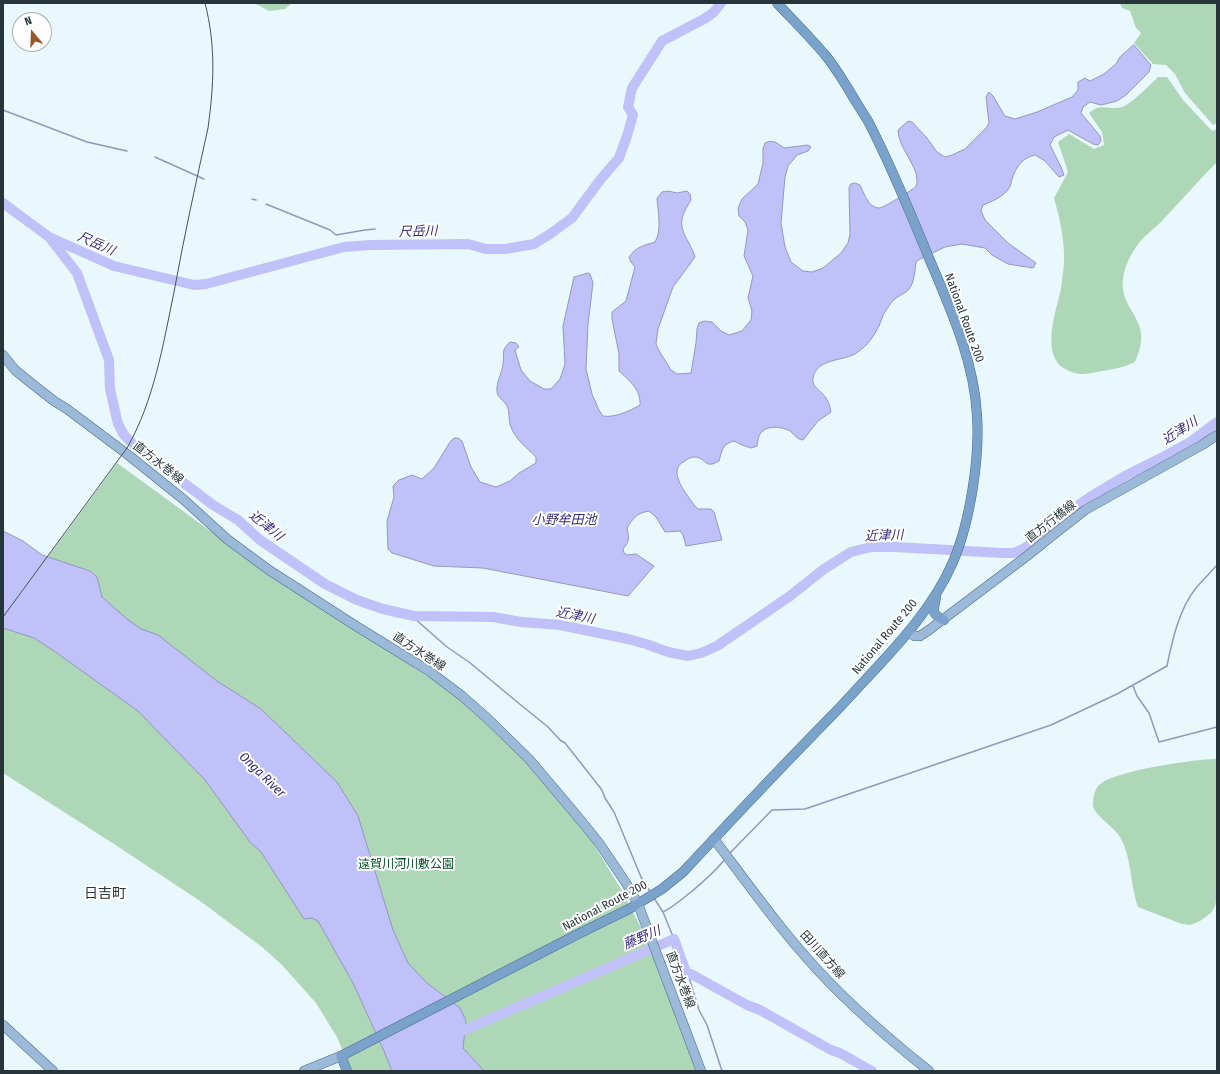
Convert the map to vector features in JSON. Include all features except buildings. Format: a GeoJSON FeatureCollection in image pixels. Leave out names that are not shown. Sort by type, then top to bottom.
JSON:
{"type":"FeatureCollection","features":[{"type":"Feature","properties":{"kind":"highway","name":"National Route 200"},"geometry":{"type":"LineString","coordinates":[[344,1055],[629,909],[662,889],[683,872],[836,711],[909,631],[938,589],[953,562],[969,509],[977,441],[977,415],[970,369],[964,349],[946,298],[898,183],[868,121],[826,56],[777,3]]}},
{"type":"Feature","properties":{"kind":"highway"},"geometry":{"type":"LineString","coordinates":[[938,589],[933,608],[937,617],[944,620]]}},
{"type":"Feature","properties":{"kind":"highway"},"geometry":{"type":"LineString","coordinates":[[344,1055],[346,1071]]}},
{"type":"Feature","properties":{"kind":"main road","name":"直方水巻線"},"geometry":{"type":"LineString","coordinates":[[3,356],[15,370],[54,401],[68,409],[127,454],[183,499],[233,544],[315,600],[429,671],[462,696],[529,759],[599,843],[638,904],[701,1071]]}},
{"type":"Feature","properties":{"kind":"main road","name":"直方行橋線"},"geometry":{"type":"LineString","coordinates":[[909,631],[914,636],[920,636],[944,620],[1086,510],[1202,445],[1217,435]]}},
{"type":"Feature","properties":{"kind":"main road","name":"田川直方線"},"geometry":{"type":"LineString","coordinates":[[712,841],[764,914],[804,964],[863,1022],[922,1071]]}},
{"type":"Feature","properties":{"kind":"main road","name":"田川直方線"},"geometry":{"type":"LineString","coordinates":[[712,841],[796,945],[828,982],[887,1037],[929,1071]]}},
{"type":"Feature","properties":{"kind":"main road"},"geometry":{"type":"LineString","coordinates":[[3,1025],[53,1071]]}},
{"type":"Feature","properties":{"kind":"main road"},"geometry":{"type":"LineString","coordinates":[[304,1071],[344,1055]]}},
{"type":"Feature","properties":{"kind":"green space"},"geometry":{"type":"Polygon","coordinates":[[[254,3],[292,3],[285,9],[269,11],[254,3]]]}},
{"type":"Feature","properties":{"kind":"green space"},"geometry":{"type":"Polygon","coordinates":[[[1120,3],[1217,3],[1217,123],[1213,125],[1185,93],[1175,74],[1166,65],[1153,64],[1134,43],[1141,33],[1136,28],[1130,11],[1122,8],[1120,3]]]}},
{"type":"Feature","properties":{"kind":"green space"},"geometry":{"type":"Polygon","coordinates":[[[1158,77],[1167,77],[1183,100],[1212,131],[1217,129],[1217,162],[1161,222],[1141,240],[1132,253],[1127,264],[1123,276],[1124,293],[1138,322],[1141,334],[1140,346],[1135,362],[1108,370],[1084,374],[1075,373],[1065,369],[1057,362],[1053,354],[1051,343],[1053,320],[1061,289],[1064,264],[1062,231],[1054,198],[1068,172],[1058,142],[1069,134],[1094,149],[1104,145],[1102,132],[1089,113],[1102,107],[1117,108],[1126,105],[1158,77]]]}},
{"type":"Feature","properties":{"kind":"green space","name":"遠賀川河川敷公園"},"geometry":{"type":"Polygon","coordinates":[[[117,463],[268,573],[427,676],[467,705],[522,756],[589,837],[621,889],[647,939],[697,1071],[351,1071],[337,1037],[316,1003],[281,964],[262,947],[200,901],[3,773],[3,618],[117,463]]]}},
{"type":"Feature","properties":{"kind":"green space"},"geometry":{"type":"Polygon","coordinates":[[[1217,759],[1217,897],[1215,906],[1211,913],[1200,921],[1190,925],[1182,924],[1138,907],[1124,845],[1117,833],[1100,817],[1094,809],[1094,794],[1099,785],[1120,775],[1191,761],[1217,759]]]}},
{"type":"Feature","properties":{"kind":"water","name":"小野牟田池"},"geometry":{"type":"Polygon","coordinates":[[[1134,45],[1151,65],[1149,72],[1126,95],[1117,101],[1101,105],[1090,102],[1083,107],[1081,113],[1100,136],[1101,141],[1098,145],[1093,144],[1068,130],[1054,137],[1050,145],[1064,175],[1059,177],[1045,161],[1035,155],[1030,156],[1026,158],[1018,167],[1007,191],[998,198],[983,205],[981,211],[985,220],[1008,243],[1036,263],[1033,268],[1008,264],[992,255],[985,248],[962,244],[945,247],[920,259],[916,262],[911,287],[890,304],[879,326],[868,343],[858,352],[826,363],[820,366],[816,371],[813,378],[814,384],[827,400],[831,412],[818,421],[803,440],[797,438],[790,431],[776,427],[769,428],[761,432],[758,438],[757,446],[751,448],[734,441],[725,446],[719,461],[708,464],[701,459],[692,457],[679,465],[677,470],[678,477],[683,490],[698,509],[711,509],[714,512],[722,540],[686,546],[683,535],[680,531],[665,532],[656,517],[649,511],[638,515],[633,519],[627,528],[628,539],[627,544],[623,549],[624,553],[627,555],[636,554],[654,566],[628,596],[483,568],[434,566],[392,553],[388,549],[387,521],[394,497],[393,486],[399,480],[412,475],[422,479],[434,468],[454,438],[458,438],[462,441],[471,467],[480,482],[496,487],[510,481],[519,473],[536,463],[536,457],[515,435],[510,424],[508,408],[497,393],[497,385],[502,367],[504,350],[510,342],[516,343],[519,347],[515,350],[521,370],[530,381],[544,389],[551,389],[560,379],[565,364],[563,326],[574,277],[588,273],[590,274],[593,283],[588,324],[586,369],[592,394],[599,410],[603,416],[612,416],[627,412],[640,405],[637,390],[619,371],[619,354],[612,312],[626,301],[635,267],[629,257],[638,248],[655,242],[659,221],[657,198],[662,192],[668,191],[677,193],[687,191],[690,194],[691,200],[684,212],[682,226],[695,257],[673,287],[658,329],[656,344],[671,370],[677,374],[691,373],[699,323],[704,321],[712,322],[721,331],[729,335],[742,331],[751,320],[752,311],[748,298],[753,276],[744,256],[748,230],[745,222],[739,216],[738,208],[742,199],[758,184],[763,163],[763,149],[765,143],[777,143],[784,148],[808,145],[811,147],[808,151],[797,155],[788,166],[785,177],[781,223],[785,247],[791,262],[803,271],[812,272],[823,268],[841,253],[848,243],[850,234],[849,188],[851,184],[855,183],[860,185],[865,197],[873,206],[877,208],[886,205],[916,186],[916,175],[901,143],[898,130],[908,121],[912,122],[927,138],[937,152],[945,157],[952,155],[965,149],[989,123],[986,97],[989,92],[1005,116],[1015,119],[1037,112],[1072,97],[1078,90],[1078,82],[1085,78],[1090,81],[1104,74],[1134,45]]]}},
{"type":"Feature","properties":{"kind":"water","name":"Onga River"},"geometry":{"type":"Polygon","coordinates":[[[3,531],[23,541],[42,555],[90,571],[97,577],[102,597],[127,619],[141,629],[158,635],[217,681],[261,709],[337,782],[358,816],[393,930],[408,963],[427,983],[460,1008],[466,1021],[463,1048],[484,1071],[392,1071],[353,983],[318,921],[312,918],[304,919],[261,852],[250,842],[205,780],[138,711],[34,638],[3,628],[3,531]]]}},
{"type":"Feature","properties":{"kind":"waterway","name":"尺岳川"},"geometry":{"type":"LineString","coordinates":[[3,203],[49,237],[114,266],[194,285],[206,284],[344,247],[371,245],[468,244],[486,249],[505,249],[534,244],[572,218],[600,180],[619,158],[633,115],[628,107],[632,88],[662,41],[704,19],[713,13],[721,3]]}},
{"type":"Feature","properties":{"kind":"waterway"},"geometry":{"type":"LineString","coordinates":[[3,110],[87,142],[127,151]]}},
{"type":"Feature","properties":{"kind":"waterway"},"geometry":{"type":"LineString","coordinates":[[155,157],[204,179]]}},
{"type":"Feature","properties":{"kind":"waterway"},"geometry":{"type":"LineString","coordinates":[[252,199],[256,200]]}},
{"type":"Feature","properties":{"kind":"waterway"},"geometry":{"type":"LineString","coordinates":[[266,204],[330,230],[336,235],[375,229]]}},
{"type":"Feature","properties":{"kind":"waterway","name":"近津川"},"geometry":{"type":"LineString","coordinates":[[49,237],[77,273],[109,360],[110,389],[118,424],[124,435],[135,446],[213,505],[238,520],[260,540],[325,584],[357,600],[383,609],[414,616],[493,617],[521,622],[560,625],[628,639],[668,652],[688,656],[701,653],[717,646],[790,596],[824,569],[851,552],[871,547],[895,547],[1014,553],[1025,548],[1040,537],[1051,524],[1090,497],[1125,476],[1189,443],[1217,422]]}},
{"type":"Feature","properties":{"kind":"waterway"},"geometry":{"type":"LineString","coordinates":[[730,853],[772,810],[805,809],[1051,725],[1117,694],[1167,666],[1174,636],[1185,606],[1196,588],[1217,565]]}},
{"type":"Feature","properties":{"kind":"waterway"},"geometry":{"type":"LineString","coordinates":[[414,616],[414,618],[447,647],[469,662],[548,727],[560,740],[565,743],[602,790],[614,812],[641,877],[651,893]]}},
{"type":"Feature","properties":{"kind":"waterway"},"geometry":{"type":"LineString","coordinates":[[1133,686],[1137,696],[1149,713],[1159,742],[1217,727]]}},
{"type":"Feature","properties":{"kind":"waterway"},"geometry":{"type":"LineString","coordinates":[[663,912],[677,903],[713,873],[725,859]]}},
{"type":"Feature","properties":{"kind":"waterway"},"geometry":{"type":"LineString","coordinates":[[654,898],[663,912],[674,939]]}},
{"type":"Feature","properties":{"kind":"waterway","name":"藤野川"},"geometry":{"type":"LineString","coordinates":[[453,1035],[674,939],[688,974],[691,974],[747,1005],[760,1010],[872,1071]]}},
{"type":"Feature","properties":{"kind":"waterway"},"geometry":{"type":"LineString","coordinates":[[688,974],[699,1010],[707,1025],[722,1071]]}},
{"type":"Feature","properties":{"kind":"tram line"},"geometry":{"type":"LineString","coordinates":[[3,617],[127,448],[151,392],[166,332],[208,128],[212,96],[213,65],[211,34],[205,3]]}},
{"type":"Feature","properties":{"kind":"district","name":"日吉町"},"geometry":{"type":"Point","coordinates":[105,894]}}]}
